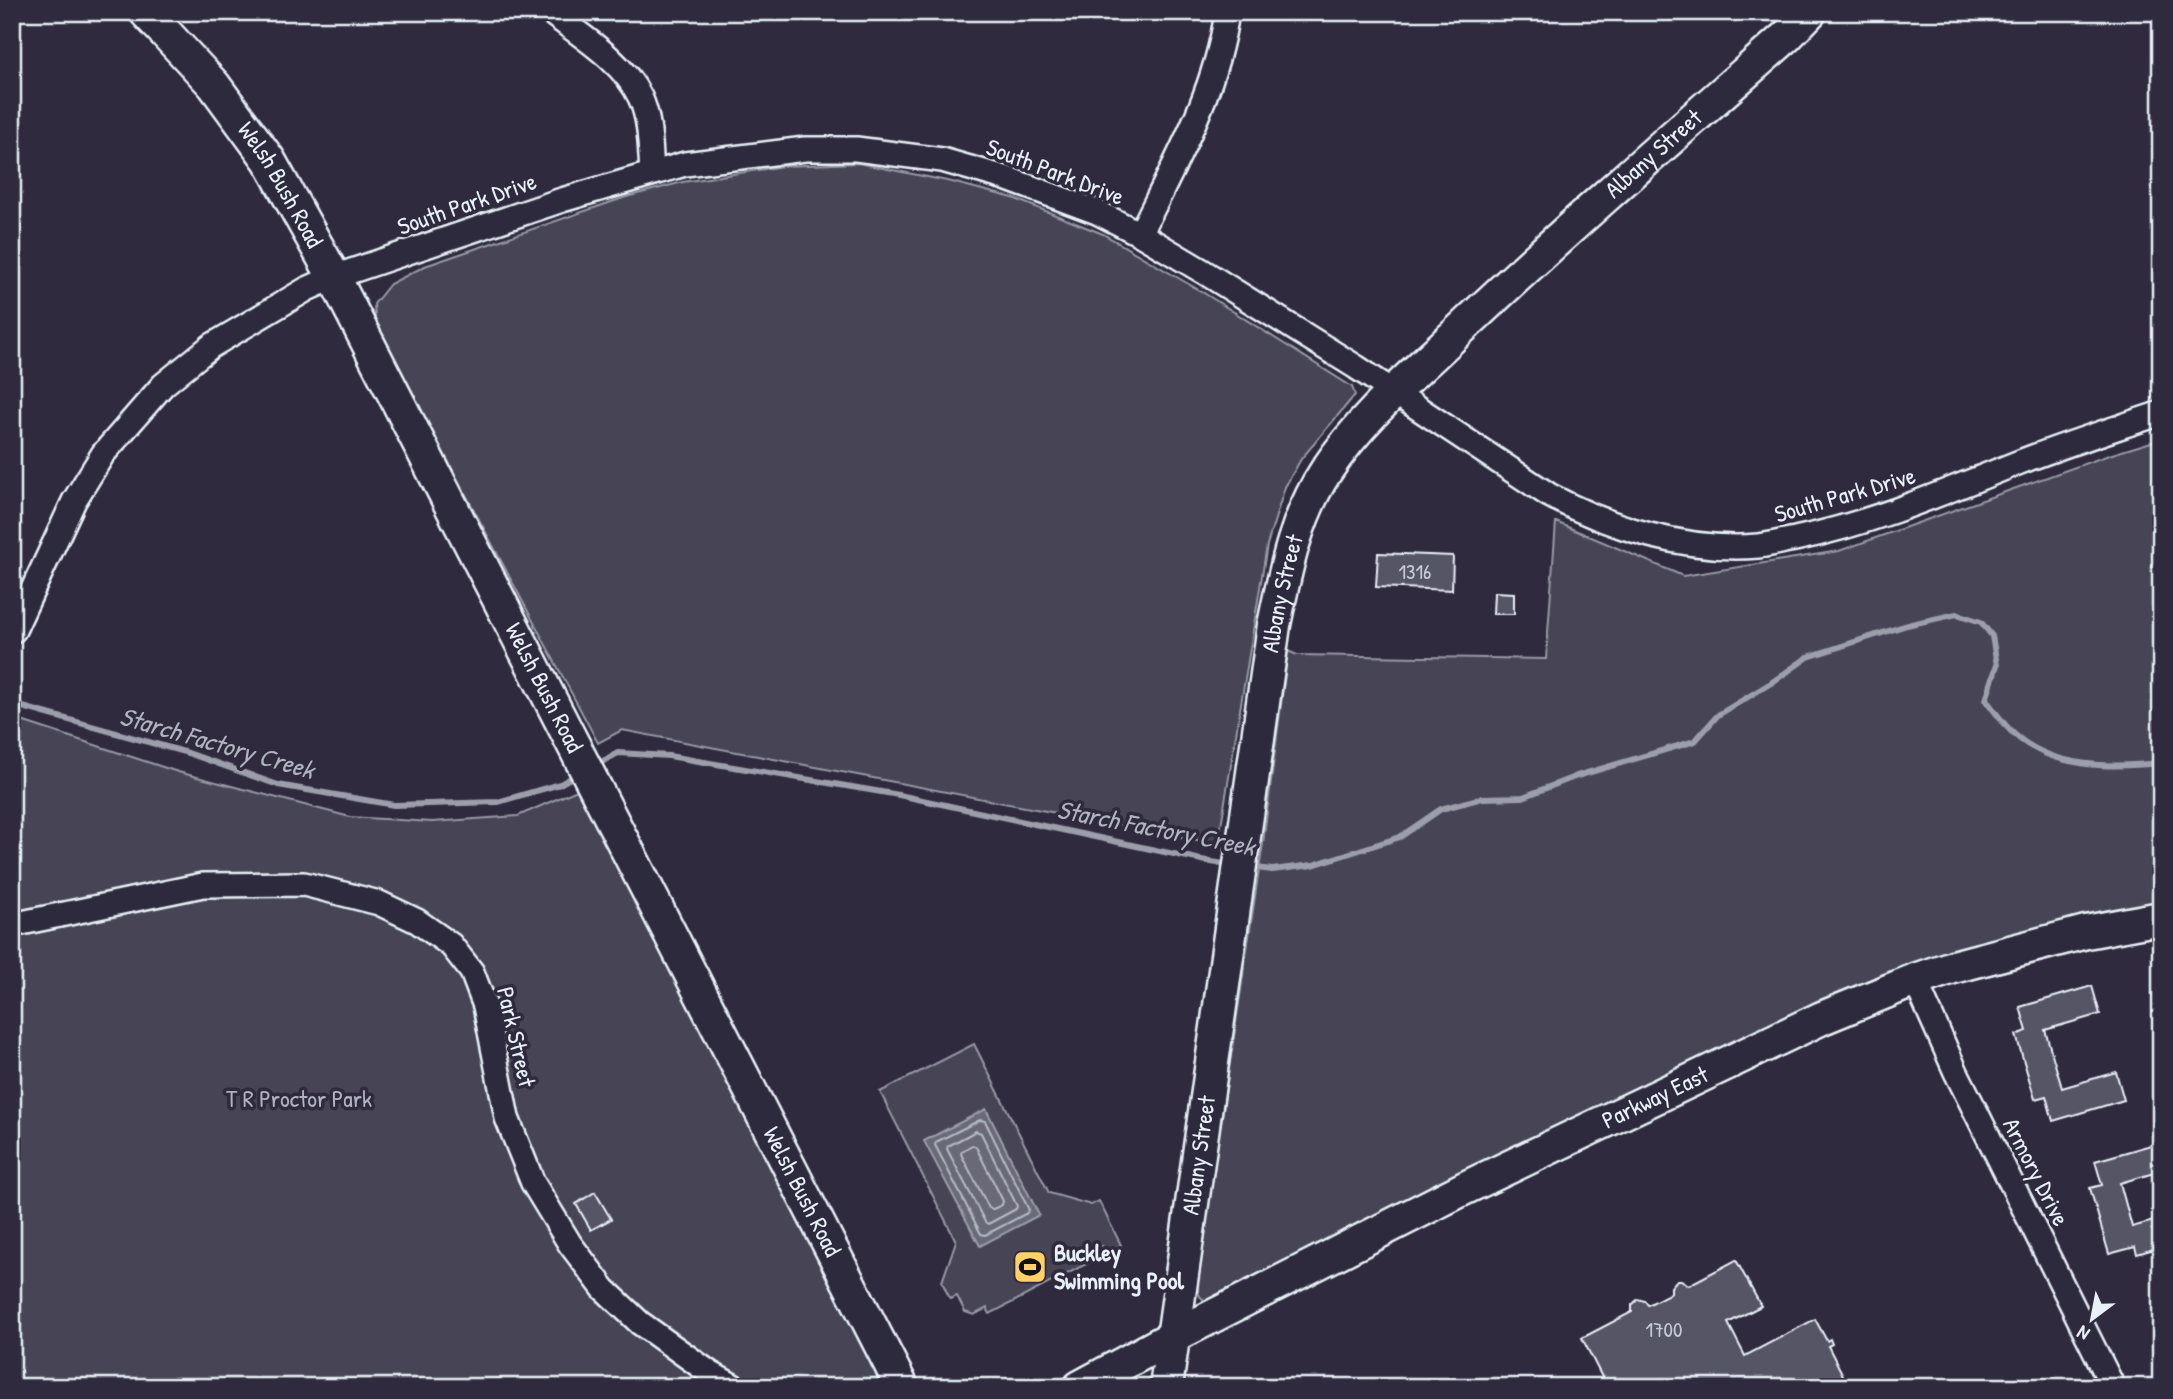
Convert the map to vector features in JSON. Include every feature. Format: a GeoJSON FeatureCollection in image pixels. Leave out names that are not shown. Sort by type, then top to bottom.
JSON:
{"type":"FeatureCollection","features":[{"type":"Feature","properties":{"kind":"street","name":"Welsh Bush Road"},"geometry":{"type":"LineString","coordinates":[[146,12],[214,85],[269,160],[334,277],[902,1387]]}},
{"type":"Feature","properties":{"kind":"street"},"geometry":{"type":"LineString","coordinates":[[550,12],[597,48],[629,78],[641,99],[648,126],[652,172]]}},
{"type":"Feature","properties":{"kind":"street"},"geometry":{"type":"LineString","coordinates":[[1140,234],[1198,119],[1224,39],[1227,12]]}},
{"type":"Feature","properties":{"kind":"street","name":"Albany Street"},"geometry":{"type":"LineString","coordinates":[[1166,1387],[1274,625],[1290,550],[1302,516],[1325,472],[1360,427],[1549,246],[1811,12]]}},
{"type":"Feature","properties":{"kind":"street","name":"South Park Drive"},"geometry":{"type":"LineString","coordinates":[[14,630],[74,500],[103,454],[163,385],[211,345],[307,289],[334,277],[562,200],[685,164],[805,149],[856,149],[942,160],[1005,178],[1097,212],[1204,272],[1344,359],[1549,495],[1577,510],[1648,534],[1706,546],[1758,546],[1832,531],[1924,500],[2049,450],[2161,413]]}},
{"type":"Feature","properties":{"kind":"street","name":"Park Street"},"geometry":{"type":"LineString","coordinates":[[12,925],[203,885],[304,884],[379,902],[417,921],[451,945],[472,972],[485,1006],[507,1118],[533,1183],[570,1244],[604,1289],[640,1323],[710,1373],[735,1387]]}},
{"type":"Feature","properties":{"kind":"street","name":"Parkway East"},"geometry":{"type":"LineString","coordinates":[[1080,1387],[1174,1336],[1463,1189],[1822,1018],[1953,967],[2085,932],[2161,918]]}},
{"type":"Feature","properties":{"kind":"street","name":"Armory Drive"},"geometry":{"type":"LineString","coordinates":[[1914,980],[1962,1084],[2113,1387]]}},
{"type":"Feature","properties":{"kind":"green space"},"geometry":{"type":"Polygon","coordinates":[[[858,163],[952,182],[1013,198],[1103,234],[1204,293],[1352,387],[1355,395],[1301,459],[1285,487],[1267,545],[1218,844],[622,730],[598,743],[398,367],[376,332],[374,304],[390,284],[425,266],[626,197],[683,182],[783,166],[858,163]]]}},
{"type":"Feature","properties":{"kind":"green space"},"geometry":{"type":"Polygon","coordinates":[[[2161,439],[2161,904],[2038,929],[1216,1300],[1201,1297],[1197,1282],[1263,843],[1288,651],[1297,655],[1546,659],[1556,522],[1683,576],[1839,551],[2161,439]]]}},
{"type":"Feature","properties":{"kind":"green space","name":"T R Proctor Park"},"geometry":{"type":"Polygon","coordinates":[[[12,718],[178,772],[350,817],[432,822],[518,816],[577,790],[583,802],[588,800],[889,1387],[12,1387],[12,718]]]}},
{"type":"Feature","properties":{"kind":"green space"},"geometry":{"type":"Polygon","coordinates":[[[974,1044],[1049,1193],[1091,1205],[1099,1201],[1121,1245],[1106,1253],[1102,1246],[1088,1256],[1090,1262],[990,1314],[987,1308],[974,1315],[965,1312],[957,1296],[950,1299],[942,1282],[956,1241],[880,1092],[974,1044]]]}},
{"type":"Feature","properties":{"kind":"water"},"geometry":{"type":"Polygon","coordinates":[[[986,1109],[1039,1215],[980,1246],[924,1141],[986,1109]]]}},
{"type":"Feature","properties":{"kind":"building"},"geometry":{"type":"Polygon","coordinates":[[[1378,553],[1453,556],[1452,590],[1376,587],[1378,553]]]}},
{"type":"Feature","properties":{"kind":"building"},"geometry":{"type":"Polygon","coordinates":[[[1494,592],[1514,593],[1514,614],[1493,614],[1494,592]]]}},
{"type":"Feature","properties":{"kind":"building"},"geometry":{"type":"Polygon","coordinates":[[[2092,986],[2100,1014],[2045,1030],[2062,1088],[2116,1072],[2124,1100],[2053,1121],[2046,1096],[2035,1099],[2016,1035],[2027,1031],[2020,1007],[2092,986]]]}},
{"type":"Feature","properties":{"kind":"building"},"geometry":{"type":"Polygon","coordinates":[[[2158,1143],[2161,1171],[2120,1183],[2132,1227],[2161,1219],[2161,1247],[2137,1254],[2135,1247],[2109,1254],[2090,1188],[2102,1185],[2095,1161],[2158,1143]]]}},
{"type":"Feature","properties":{"kind":"building"},"geometry":{"type":"Polygon","coordinates":[[[595,1192],[611,1219],[591,1230],[576,1204],[595,1192]]]}},
{"type":"Feature","properties":{"kind":"building"},"geometry":{"type":"Polygon","coordinates":[[[1736,1260],[1761,1306],[1728,1323],[1745,1356],[1815,1319],[1827,1341],[1830,1339],[1832,1344],[1828,1346],[1849,1387],[1607,1387],[1582,1338],[1632,1312],[1632,1305],[1638,1299],[1648,1305],[1671,1293],[1671,1287],[1677,1280],[1689,1285],[1736,1260]]]}},
{"type":"Feature","properties":{"kind":"waterway","name":"Starch Factory Creek"},"geometry":{"type":"LineString","coordinates":[[1249,867],[1272,870],[1313,865],[1400,837],[1441,809],[1482,798],[1523,797],[1577,776],[1695,741],[1718,715],[1808,657],[1907,625],[1957,614],[1981,622],[1992,636],[1997,665],[1986,700],[2010,730],[2029,746],[2046,754],[2083,764],[2122,766],[2161,763]]}},
{"type":"Feature","properties":{"kind":"waterway","name":"Starch Factory Creek"},"geometry":{"type":"LineString","coordinates":[[12,704],[188,753],[278,785],[394,805],[498,802],[560,784],[578,774]]}},
{"type":"Feature","properties":{"kind":"waterway","name":"Starch Factory Creek"},"geometry":{"type":"LineString","coordinates":[[594,766],[618,753],[669,756],[899,795],[1231,865]]}},
{"type":"Feature","properties":{"kind":"place","name":"Buckley Swimming Pool"},"geometry":{"type":"Point","coordinates":[1030,1267]}}]}
